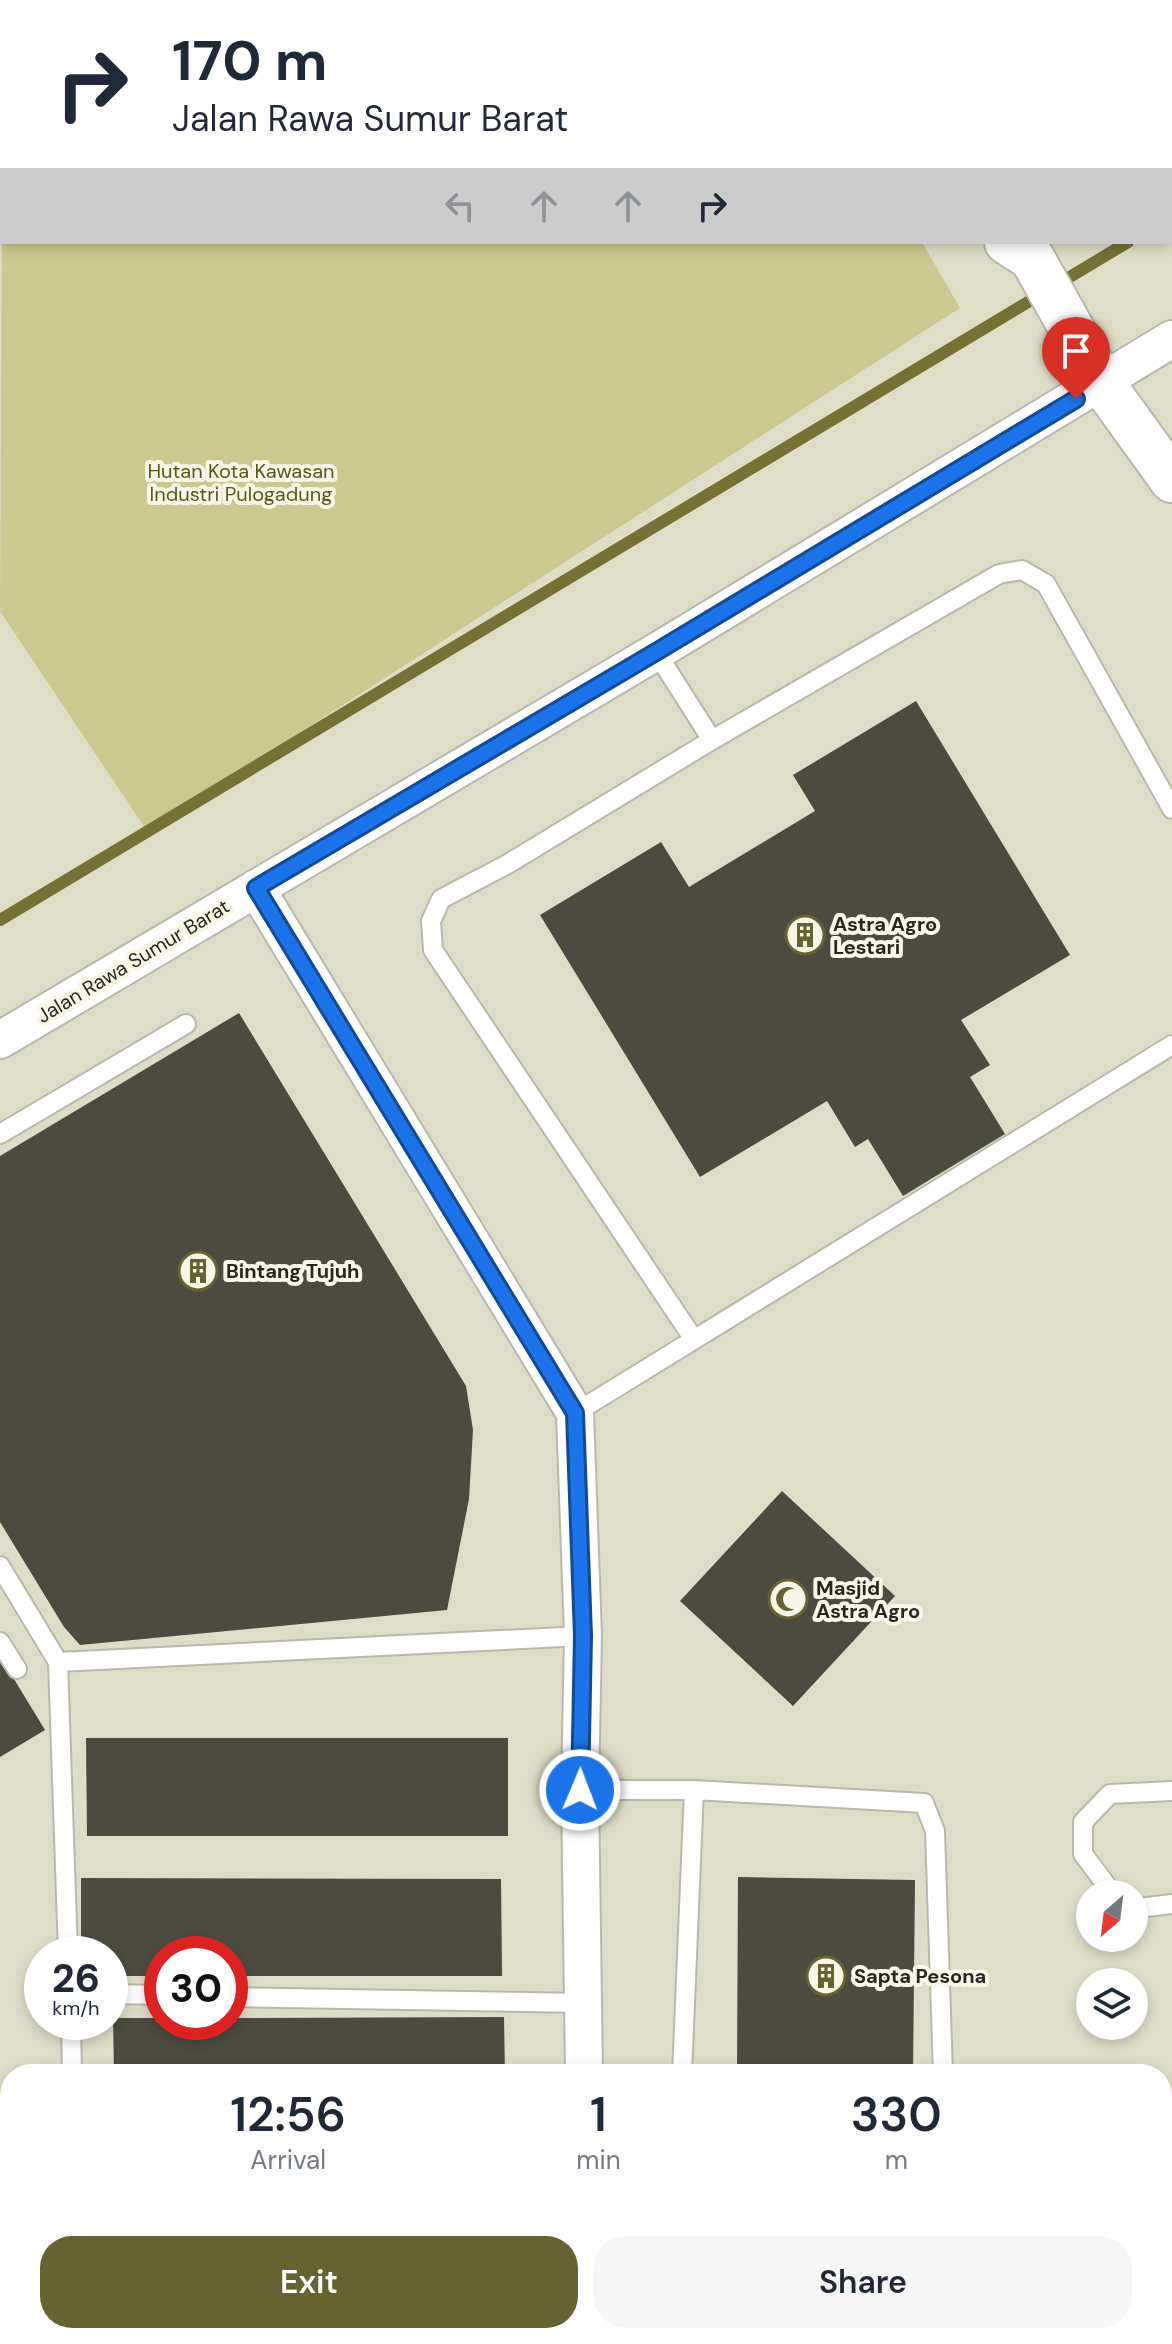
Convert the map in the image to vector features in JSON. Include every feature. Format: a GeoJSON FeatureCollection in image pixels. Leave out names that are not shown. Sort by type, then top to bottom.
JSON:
{"type":"FeatureCollection","features":[{"type":"Feature","properties":{"kind":"street"},"geometry":{"type":"LineString","coordinates":[[1028,255],[1102,383],[1172,480]]}},
{"type":"Feature","properties":{"kind":"street","name":"Jalan Rawa Sumur Barat"},"geometry":{"type":"LineString","coordinates":[[0,1040],[656,652],[1172,339]]}},
{"type":"Feature","properties":{"kind":"street"},"geometry":{"type":"LineString","coordinates":[[256,888],[575,1413],[583,1636],[580,1790],[584,2064]]}},
{"type":"Feature","properties":{"kind":"lane"},"geometry":{"type":"LineString","coordinates":[[693,1338],[433,950],[431,921],[441,899],[506,865],[712,740],[999,574],[1022,570],[1046,584],[1172,809]]}},
{"type":"Feature","properties":{"kind":"lane"},"geometry":{"type":"LineString","coordinates":[[656,652],[712,740]]}},
{"type":"Feature","properties":{"kind":"lane"},"geometry":{"type":"LineString","coordinates":[[0,1134],[186,1024]]}},
{"type":"Feature","properties":{"kind":"lane"},"geometry":{"type":"LineString","coordinates":[[575,1413],[1172,1045]]}},
{"type":"Feature","properties":{"kind":"lane"},"geometry":{"type":"LineString","coordinates":[[0,1566],[58,1662],[67,1936]]}},
{"type":"Feature","properties":{"kind":"lane"},"geometry":{"type":"LineString","coordinates":[[58,1662],[583,1636]]}},
{"type":"Feature","properties":{"kind":"lane"},"geometry":{"type":"LineString","coordinates":[[0,1642],[17,1669]]}},
{"type":"Feature","properties":{"kind":"lane"},"geometry":{"type":"LineString","coordinates":[[580,1790],[694,1790],[924,1803],[935,1831],[943,2064]]}},
{"type":"Feature","properties":{"kind":"lane"},"geometry":{"type":"LineString","coordinates":[[682,2064],[694,1790]]}},
{"type":"Feature","properties":{"kind":"lane"},"geometry":{"type":"LineString","coordinates":[[1102,1880],[1083,1854],[1083,1822],[1110,1794],[1172,1791]]}},
{"type":"Feature","properties":{"kind":"lane"},"geometry":{"type":"LineString","coordinates":[[1148,1907],[1172,1904]]}},
{"type":"Feature","properties":{"kind":"lane"},"geometry":{"type":"LineString","coordinates":[[248,1997],[583,2003]]}},
{"type":"Feature","properties":{"kind":"lane"},"geometry":{"type":"LineString","coordinates":[[71,2040],[72,2064]]}},
{"type":"Feature","properties":{"kind":"shaded area"},"geometry":{"type":"Polygon","coordinates":[[[0,244],[1172,244],[1172,2064],[0,2064],[0,244]]]}},
{"type":"Feature","properties":{"kind":"green space","name":"Hutan Kota Kawasan Industri Pulogadung"},"geometry":{"type":"Polygon","coordinates":[[[2,244],[923,244],[960,308],[147,831],[0,611],[2,244]]]}},
{"type":"Feature","properties":{"kind":"building","name":"Astra Agro Lestari"},"geometry":{"type":"Polygon","coordinates":[[[916,701],[1070,955],[961,1020],[990,1065],[970,1077],[1005,1134],[903,1196],[868,1139],[855,1147],[827,1101],[700,1177],[540,915],[661,842],[689,887],[815,811],[793,775],[916,701]]]}},
{"type":"Feature","properties":{"kind":"building","name":"Bintang Tujuh"},"geometry":{"type":"Polygon","coordinates":[[[239,1013],[466,1386],[473,1430],[469,1499],[447,1610],[80,1645],[64,1627],[0,1522],[0,1156],[239,1013]]]}},
{"type":"Feature","properties":{"kind":"building","name":"Masjid Astra Agro"},"geometry":{"type":"Polygon","coordinates":[[[782,1491],[895,1596],[793,1706],[680,1601],[782,1491]]]}},
{"type":"Feature","properties":{"kind":"building"},"geometry":{"type":"Polygon","coordinates":[[[0,1656],[45,1730],[0,1757],[0,1656]]]}},
{"type":"Feature","properties":{"kind":"building"},"geometry":{"type":"Polygon","coordinates":[[[86,1738],[508,1738],[508,1836],[87,1836],[86,1738]]]}},
{"type":"Feature","properties":{"kind":"building","name":"Sapta Pesona"},"geometry":{"type":"Polygon","coordinates":[[[738,1877],[915,1880],[913,2064],[737,2064],[738,1877]]]}},
{"type":"Feature","properties":{"kind":"building"},"geometry":{"type":"Polygon","coordinates":[[[81,1878],[501,1879],[502,1976],[248,1976],[248,1936],[144,1936],[144,1976],[128,1976],[128,1936],[81,1936],[81,1878]]]}},
{"type":"Feature","properties":{"kind":"building"},"geometry":{"type":"Polygon","coordinates":[[[504,2017],[505,2064],[114,2064],[113,2040],[128,2040],[128,2018],[144,2018],[144,2040],[248,2040],[248,2018],[504,2017]]]}},
{"type":"Feature","properties":{"kind":"waterway"},"geometry":{"type":"LineString","coordinates":[[0,920],[1125,244]]}},
{"type":"Feature","properties":{"kind":"place","name":"Astra Agro Lestari"},"geometry":{"type":"Point","coordinates":[805,935]}},
{"type":"Feature","properties":{"kind":"place","name":"Bintang Tujuh"},"geometry":{"type":"Point","coordinates":[198,1271]}},
{"type":"Feature","properties":{"kind":"place","name":"Masjid Astra Agro"},"geometry":{"type":"Point","coordinates":[788,1599]}},
{"type":"Feature","properties":{"kind":"place","name":"Sapta Pesona"},"geometry":{"type":"Point","coordinates":[826,1976]}},
{"type":"Feature","properties":{"kind":"route"},"geometry":{"type":"LineString","coordinates":[[580,1790],[583,1636],[575,1413],[256,888],[1076,399]]}}]}
